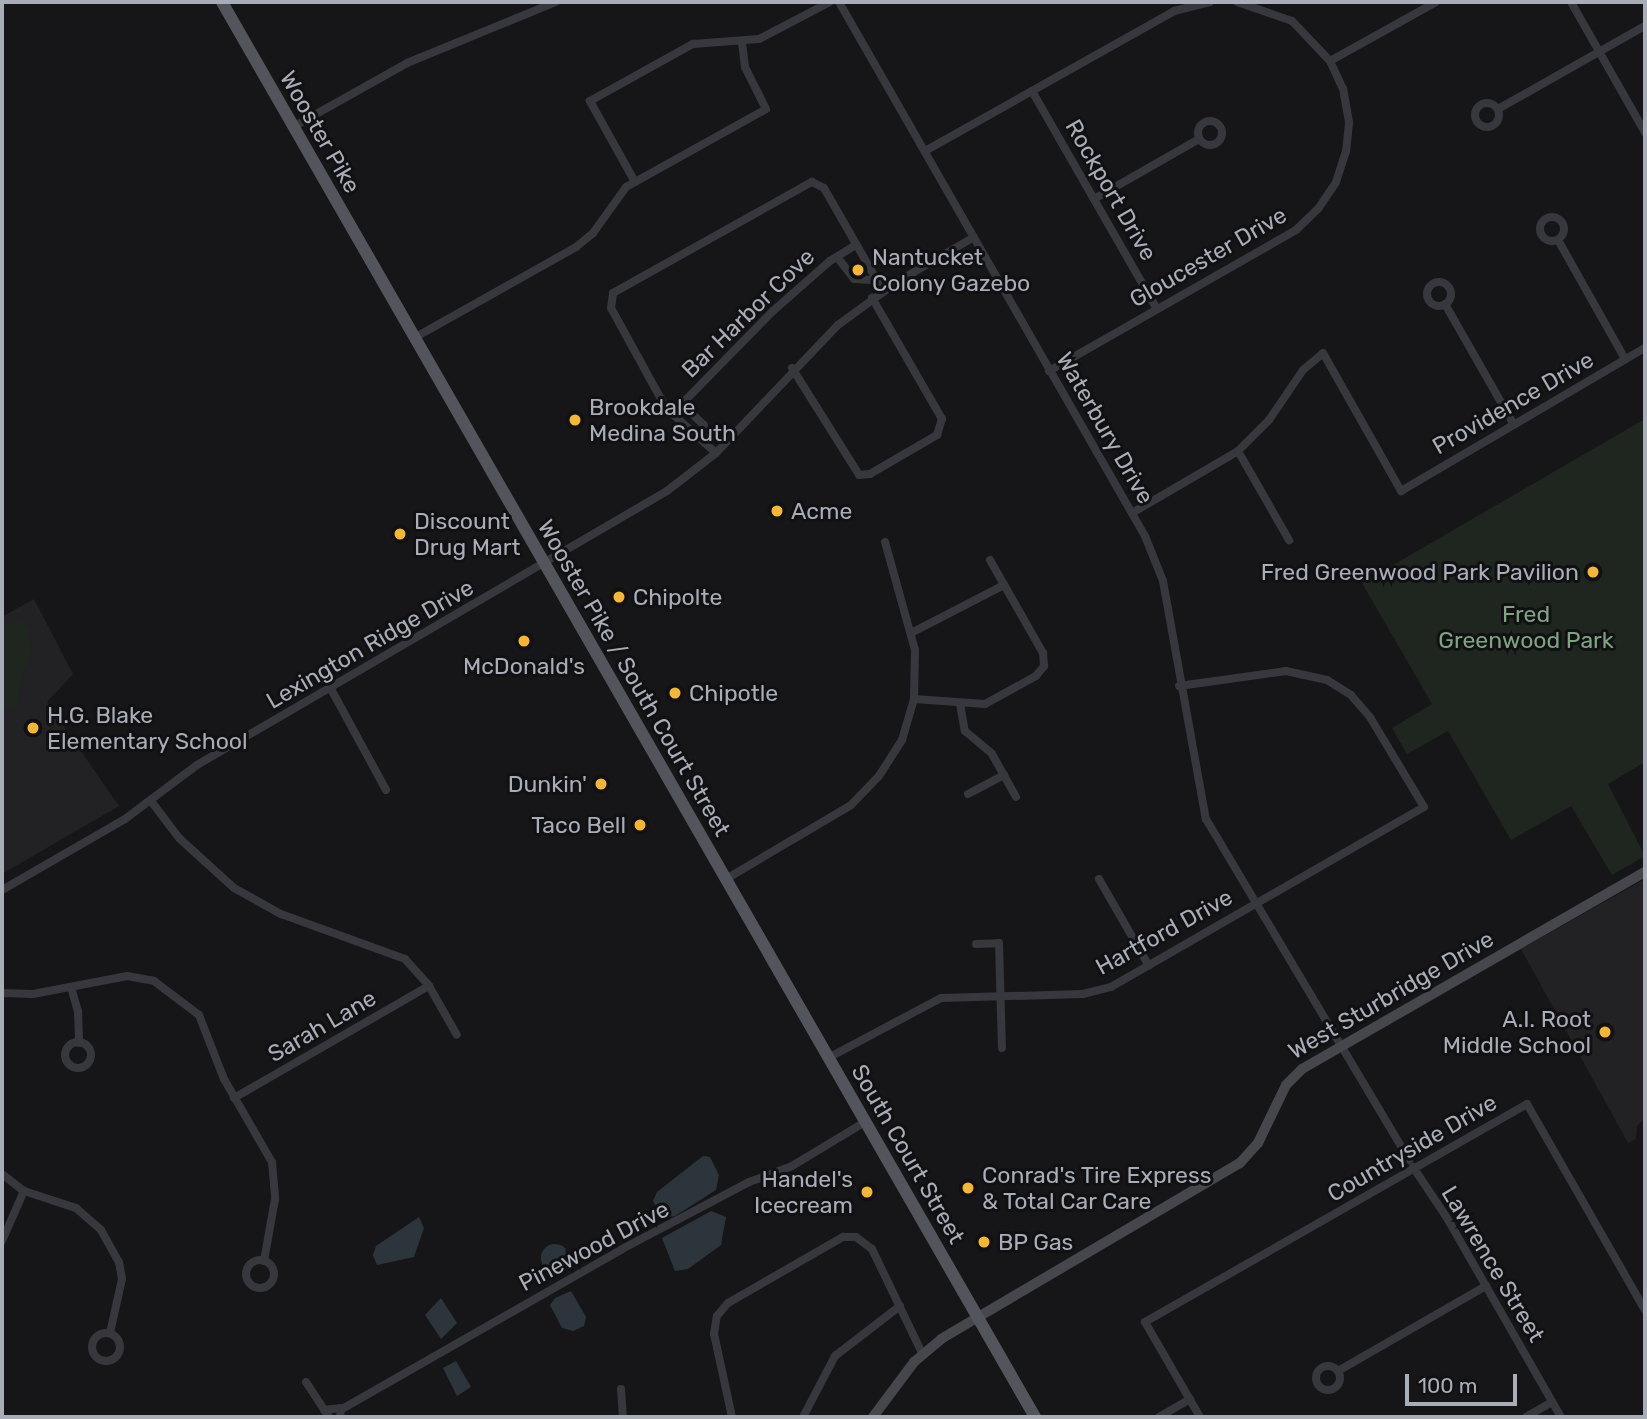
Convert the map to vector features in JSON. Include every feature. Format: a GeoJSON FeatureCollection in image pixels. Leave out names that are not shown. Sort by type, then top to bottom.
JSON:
{"type":"FeatureCollection","features":[{"type":"Feature","properties":{"kind":"main road","name":"Wooster Pike"},"geometry":{"type":"LineString","coordinates":[[222,2],[382,282]]}},
{"type":"Feature","properties":{"kind":"main road","name":"Wooster Pike / South Court Street"},"geometry":{"type":"LineString","coordinates":[[382,282],[828,1058]]}},
{"type":"Feature","properties":{"kind":"main road","name":"South Court Street"},"geometry":{"type":"LineString","coordinates":[[828,1058],[1035,1417]]}},
{"type":"Feature","properties":{"kind":"street"},"geometry":{"type":"LineString","coordinates":[[530,2],[534,10]]}},
{"type":"Feature","properties":{"kind":"street"},"geometry":{"type":"LineString","coordinates":[[293,127],[407,63],[556,2]]}},
{"type":"Feature","properties":{"kind":"street"},"geometry":{"type":"LineString","coordinates":[[635,182],[590,101],[696,43],[741,42],[768,36],[830,2]]}},
{"type":"Feature","properties":{"kind":"street","name":"Waterbury Drive"},"geometry":{"type":"LineString","coordinates":[[839,2],[1132,513],[1163,581],[1201,806],[1257,902]]}},
{"type":"Feature","properties":{"kind":"street"},"geometry":{"type":"LineString","coordinates":[[925,152],[1174,11],[1210,2]]}},
{"type":"Feature","properties":{"kind":"street"},"geometry":{"type":"LineString","coordinates":[[1237,2],[1292,21],[1330,61],[1436,2]]}},
{"type":"Feature","properties":{"kind":"street"},"geometry":{"type":"LineString","coordinates":[[1571,2],[1645,132]]}},
{"type":"Feature","properties":{"kind":"street"},"geometry":{"type":"LineString","coordinates":[[1498,109],[1645,26]]}},
{"type":"Feature","properties":{"kind":"street"},"geometry":{"type":"LineString","coordinates":[[414,338],[584,241],[618,194],[766,109],[744,67],[741,42]]}},
{"type":"Feature","properties":{"kind":"street","name":"Gloucester Drive"},"geometry":{"type":"LineString","coordinates":[[1049,371],[1296,230],[1328,197],[1344,160],[1349,122],[1343,89],[1330,61]]}},
{"type":"Feature","properties":{"kind":"street","name":"Rockport Drive"},"geometry":{"type":"LineString","coordinates":[[1032,91],[1157,309]]}},
{"type":"Feature","properties":{"kind":"street"},"geometry":{"type":"LineString","coordinates":[[1094,199],[1199,139]]}},
{"type":"Feature","properties":{"kind":"street"},"geometry":{"type":"LineString","coordinates":[[716,453],[672,414],[611,309],[613,293],[808,183],[824,188],[883,291]]}},
{"type":"Feature","properties":{"kind":"street","name":"Lexington Ridge Drive"},"geometry":{"type":"LineString","coordinates":[[2,890],[151,801],[197,765],[637,511],[716,453],[792,368],[872,298],[974,237]]}},
{"type":"Feature","properties":{"kind":"street"},"geometry":{"type":"LineString","coordinates":[[1558,240],[1625,359]]}},
{"type":"Feature","properties":{"kind":"street","name":"Bar Harbor Cove"},"geometry":{"type":"LineString","coordinates":[[672,414],[773,312],[837,257],[856,246]]}},
{"type":"Feature","properties":{"kind":"street"},"geometry":{"type":"LineString","coordinates":[[837,257],[854,279],[876,280]]}},
{"type":"Feature","properties":{"kind":"street"},"geometry":{"type":"LineString","coordinates":[[792,368],[857,474],[870,474],[937,435],[942,419],[872,298]]}},
{"type":"Feature","properties":{"kind":"street"},"geometry":{"type":"LineString","coordinates":[[1445,304],[1514,425]]}},
{"type":"Feature","properties":{"kind":"street","name":"Providence Drive"},"geometry":{"type":"LineString","coordinates":[[1238,451],[1269,420],[1303,370],[1323,353],[1401,491],[1645,348]]}},
{"type":"Feature","properties":{"kind":"street"},"geometry":{"type":"LineString","coordinates":[[682,404],[704,425],[705,443]]}},
{"type":"Feature","properties":{"kind":"street"},"geometry":{"type":"LineString","coordinates":[[1132,513],[1238,451],[1289,540]]}},
{"type":"Feature","properties":{"kind":"street"},"geometry":{"type":"LineString","coordinates":[[726,879],[834,816],[865,792],[898,747],[914,699],[911,633],[885,542]]}},
{"type":"Feature","properties":{"kind":"street"},"geometry":{"type":"LineString","coordinates":[[914,699],[960,704],[990,701],[1036,676],[1044,666],[1043,653],[990,560]]}},
{"type":"Feature","properties":{"kind":"street"},"geometry":{"type":"LineString","coordinates":[[911,633],[1004,585]]}},
{"type":"Feature","properties":{"kind":"street","name":"Hartford Drive"},"geometry":{"type":"LineString","coordinates":[[828,1058],[930,1002],[951,996],[1100,991],[1149,966],[1423,807],[1370,716],[1351,695],[1327,680],[1286,671],[1179,686]]}},
{"type":"Feature","properties":{"kind":"street"},"geometry":{"type":"LineString","coordinates":[[331,689],[386,790]]}},
{"type":"Feature","properties":{"kind":"street"},"geometry":{"type":"LineString","coordinates":[[960,704],[965,731],[989,752],[1016,797]]}},
{"type":"Feature","properties":{"kind":"street"},"geometry":{"type":"LineString","coordinates":[[968,794],[1004,775]]}},
{"type":"Feature","properties":{"kind":"street"},"geometry":{"type":"LineString","coordinates":[[151,801],[179,838],[234,888],[281,914],[396,953],[429,986],[457,1035]]}},
{"type":"Feature","properties":{"kind":"street","name":"West Sturbridge Drive"},"geometry":{"type":"LineString","coordinates":[[922,1353],[1230,1170],[1258,1143],[1286,1085],[1302,1069],[1645,872]]}},
{"type":"Feature","properties":{"kind":"street"},"geometry":{"type":"LineString","coordinates":[[1100,879],[1149,966]]}},
{"type":"Feature","properties":{"kind":"street","name":"Lawrence Street"},"geometry":{"type":"LineString","coordinates":[[1257,902],[1486,1286],[1560,1417]]}},
{"type":"Feature","properties":{"kind":"street"},"geometry":{"type":"LineString","coordinates":[[976,944],[999,943],[1002,1048]]}},
{"type":"Feature","properties":{"kind":"street"},"geometry":{"type":"LineString","coordinates":[[2,993],[71,987],[98,978],[127,976],[154,981],[175,994],[199,1015],[234,1098],[272,1162],[275,1179],[264,1261]]}},
{"type":"Feature","properties":{"kind":"street","name":"Sarah Lane"},"geometry":{"type":"LineString","coordinates":[[234,1098],[429,986]]}},
{"type":"Feature","properties":{"kind":"street"},"geometry":{"type":"LineString","coordinates":[[71,987],[78,1012],[79,1043]]}},
{"type":"Feature","properties":{"kind":"street","name":"Countryside Drive"},"geometry":{"type":"LineString","coordinates":[[1190,1399],[1145,1322],[1412,1165],[1527,1104],[1645,1310]]}},
{"type":"Feature","properties":{"kind":"street","name":"Pinewood Drive"},"geometry":{"type":"LineString","coordinates":[[326,1414],[341,1413],[622,1249],[748,1182],[792,1166],[865,1122]]}},
{"type":"Feature","properties":{"kind":"street"},"geometry":{"type":"LineString","coordinates":[[2,1174],[24,1191],[76,1208],[112,1246],[122,1279],[110,1333]]}},
{"type":"Feature","properties":{"kind":"street"},"geometry":{"type":"LineString","coordinates":[[2,1241],[24,1191]]}},
{"type":"Feature","properties":{"kind":"street"},"geometry":{"type":"LineString","coordinates":[[732,1417],[714,1334],[717,1316],[728,1303],[849,1236],[863,1240],[872,1249],[922,1353],[873,1417]]}},
{"type":"Feature","properties":{"kind":"street"},"geometry":{"type":"LineString","coordinates":[[1338,1371],[1486,1286]]}},
{"type":"Feature","properties":{"kind":"street"},"geometry":{"type":"LineString","coordinates":[[803,1417],[835,1356],[900,1306]]}},
{"type":"Feature","properties":{"kind":"street"},"geometry":{"type":"LineString","coordinates":[[306,1382],[326,1414]]}},
{"type":"Feature","properties":{"kind":"street"},"geometry":{"type":"LineString","coordinates":[[621,1389],[623,1417]]}},
{"type":"Feature","properties":{"kind":"street"},"geometry":{"type":"LineString","coordinates":[[1159,1417],[1190,1399],[1200,1417]]}},
{"type":"Feature","properties":{"kind":"street"},"geometry":{"type":"LineString","coordinates":[[1526,1417],[1552,1402]]}},
{"type":"Feature","properties":{"kind":"shaded area","name":"H.G. Blake Elementary School"},"geometry":{"type":"Polygon","coordinates":[[[34,599],[73,674],[47,702],[119,806],[2,874],[2,617],[34,599]]]}},
{"type":"Feature","properties":{"kind":"shaded area","name":"A.I. Root Middle School"},"geometry":{"type":"Polygon","coordinates":[[[1645,879],[1645,1118],[1637,1126],[1636,1139],[1628,1143],[1521,949],[1645,879]]]}},
{"type":"Feature","properties":{"kind":"shaded area"},"geometry":{"type":"Polygon","coordinates":[[[703,1156],[710,1157],[719,1175],[716,1190],[675,1216],[663,1218],[653,1201],[657,1192],[703,1156]]]}},
{"type":"Feature","properties":{"kind":"shaded area"},"geometry":{"type":"Polygon","coordinates":[[[711,1211],[726,1217],[721,1245],[688,1269],[675,1271],[662,1238],[711,1211]]]}},
{"type":"Feature","properties":{"kind":"shaded area"},"geometry":{"type":"Polygon","coordinates":[[[419,1217],[424,1228],[414,1257],[377,1265],[373,1255],[376,1246],[419,1217]]]}},
{"type":"Feature","properties":{"kind":"shaded area"},"geometry":{"type":"Polygon","coordinates":[[[555,1244],[565,1248],[569,1258],[565,1268],[555,1272],[545,1268],[541,1258],[545,1248],[555,1244]]]}},
{"type":"Feature","properties":{"kind":"shaded area"},"geometry":{"type":"Polygon","coordinates":[[[571,1291],[586,1317],[584,1326],[573,1331],[562,1328],[550,1305],[555,1298],[571,1291]]]}},
{"type":"Feature","properties":{"kind":"shaded area"},"geometry":{"type":"Polygon","coordinates":[[[441,1298],[457,1323],[441,1339],[425,1315],[441,1298]]]}},
{"type":"Feature","properties":{"kind":"shaded area"},"geometry":{"type":"Polygon","coordinates":[[[456,1361],[471,1387],[457,1396],[443,1368],[456,1361]]]}},
{"type":"Feature","properties":{"kind":"green space","name":"Fred Greenwood Park"},"geometry":{"type":"Polygon","coordinates":[[[1645,419],[1645,762],[1608,784],[1645,856],[1612,875],[1571,806],[1511,840],[1448,731],[1407,754],[1392,728],[1432,704],[1362,583],[1645,419]]]}},
{"type":"Feature","properties":{"kind":"green space"},"geometry":{"type":"Polygon","coordinates":[[[20,619],[29,629],[32,656],[23,674],[16,711],[2,706],[2,628],[20,619]]]}},
{"type":"Feature","properties":{"kind":"place","name":"Nantucket Colony Gazebo"},"geometry":{"type":"Point","coordinates":[858,270]}},
{"type":"Feature","properties":{"kind":"place","name":"Brookdale Medina South"},"geometry":{"type":"Point","coordinates":[575,420]}},
{"type":"Feature","properties":{"kind":"place","name":"Acme"},"geometry":{"type":"Point","coordinates":[777,511]}},
{"type":"Feature","properties":{"kind":"place","name":"Discount Drug Mart"},"geometry":{"type":"Point","coordinates":[400,534]}},
{"type":"Feature","properties":{"kind":"place","name":"Fred Greenwood Park Pavilion"},"geometry":{"type":"Point","coordinates":[1593,572]}},
{"type":"Feature","properties":{"kind":"place","name":"Chipolte"},"geometry":{"type":"Point","coordinates":[619,597]}},
{"type":"Feature","properties":{"kind":"place","name":"McDonald's"},"geometry":{"type":"Point","coordinates":[524,641]}},
{"type":"Feature","properties":{"kind":"place","name":"Chipotle"},"geometry":{"type":"Point","coordinates":[675,693]}},
{"type":"Feature","properties":{"kind":"place","name":"H.G. Blake Elementary School"},"geometry":{"type":"Point","coordinates":[33,728]}},
{"type":"Feature","properties":{"kind":"place","name":"Dunkin'"},"geometry":{"type":"Point","coordinates":[601,784]}},
{"type":"Feature","properties":{"kind":"place","name":"Taco Bell"},"geometry":{"type":"Point","coordinates":[640,825]}},
{"type":"Feature","properties":{"kind":"place","name":"A.I. Root Middle School"},"geometry":{"type":"Point","coordinates":[1605,1032]}},
{"type":"Feature","properties":{"kind":"place","name":"Conrad's Tire Express & Total Car Care"},"geometry":{"type":"Point","coordinates":[968,1188]}},
{"type":"Feature","properties":{"kind":"place","name":"Handel's Icecream"},"geometry":{"type":"Point","coordinates":[867,1192]}},
{"type":"Feature","properties":{"kind":"place","name":"BP Gas"},"geometry":{"type":"Point","coordinates":[984,1242]}}]}
